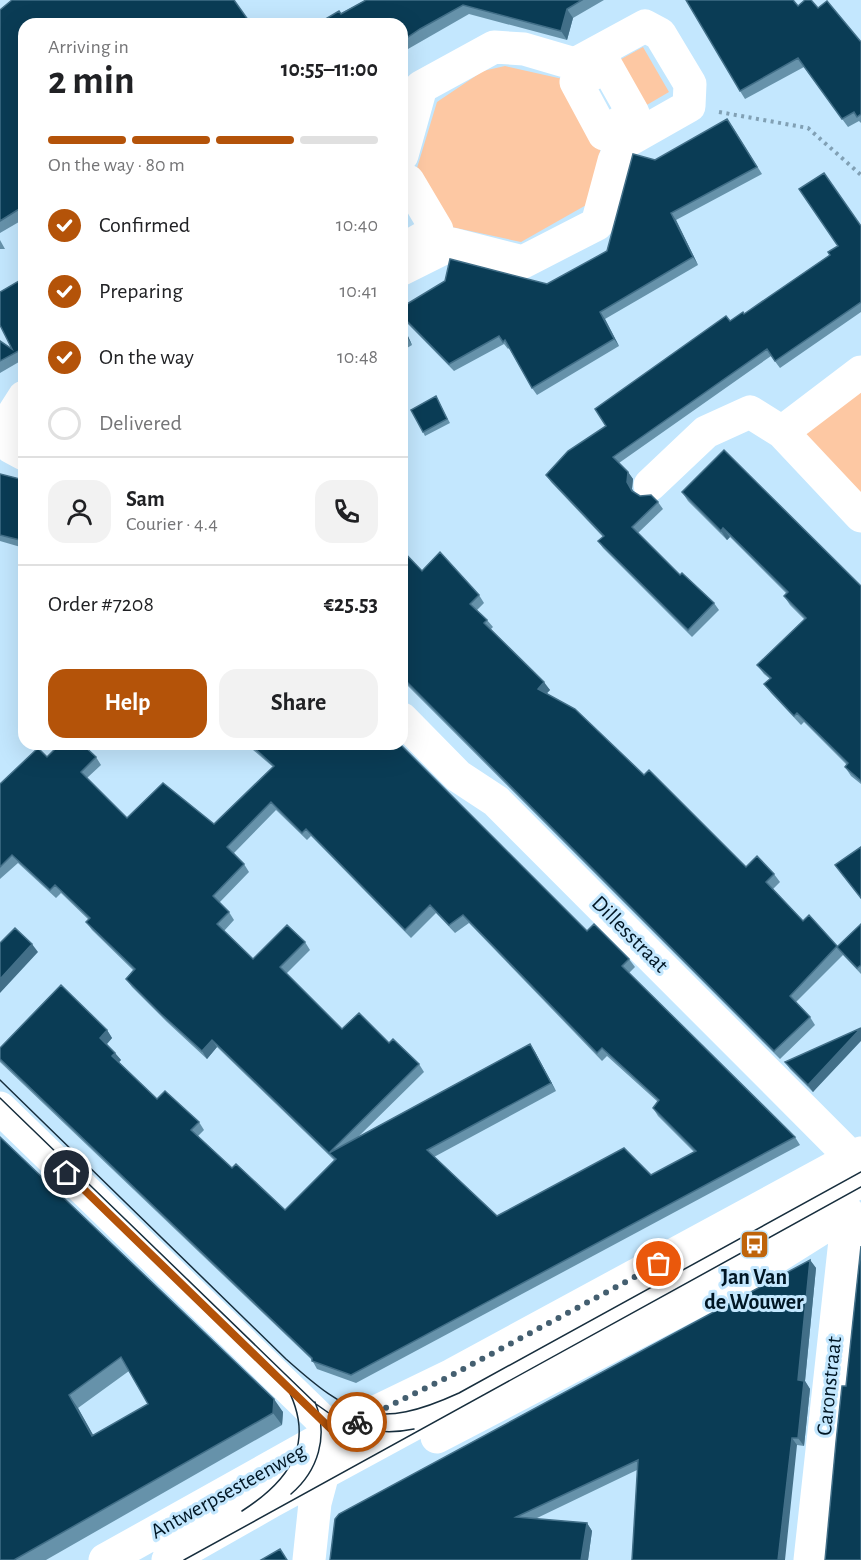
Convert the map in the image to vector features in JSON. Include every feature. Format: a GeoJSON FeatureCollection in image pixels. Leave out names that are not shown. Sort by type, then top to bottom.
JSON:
{"type":"FeatureCollection","features":[{"type":"Feature","properties":{"kind":"street"},"geometry":{"type":"LineString","coordinates":[[408,134],[421,87],[494,47],[524,49],[575,64],[645,26],[660,34],[690,84],[689,106],[622,144],[614,161],[597,224],[523,262],[452,244],[408,266]]}},
{"type":"Feature","properties":{"kind":"street"},"geometry":{"type":"LineString","coordinates":[[408,181],[436,230],[408,246]]}},
{"type":"Feature","properties":{"kind":"street"},"geometry":{"type":"LineString","coordinates":[[782,432],[861,372]]}},
{"type":"Feature","properties":{"kind":"street"},"geometry":{"type":"LineString","coordinates":[[18,405],[2,427],[11,447],[18,451]]}},
{"type":"Feature","properties":{"kind":"street"},"geometry":{"type":"LineString","coordinates":[[650,485],[706,432],[750,412],[782,432],[861,516]]}},
{"type":"Feature","properties":{"kind":"street","name":"Dillesstraat"},"geometry":{"type":"LineString","coordinates":[[408,725],[458,776],[496,801],[858,1164]]}},
{"type":"Feature","properties":{"kind":"street"},"geometry":{"type":"LineString","coordinates":[[0,1108],[334,1432],[319,1489],[309,1560]]}},
{"type":"Feature","properties":{"kind":"street"},"geometry":{"type":"LineString","coordinates":[[211,1560],[319,1489],[858,1164]]}},
{"type":"Feature","properties":{"kind":"street","name":"Antwerpsesteenweg"},"geometry":{"type":"LineString","coordinates":[[105,1560],[334,1432],[452,1375],[858,1164]]}},
{"type":"Feature","properties":{"kind":"street"},"geometry":{"type":"LineString","coordinates":[[168,1560],[319,1489],[382,1465],[749,1274],[855,1209]]}},
{"type":"Feature","properties":{"kind":"street","name":"Caronstraat"},"geometry":{"type":"LineString","coordinates":[[810,1560],[855,1209]]}},
{"type":"Feature","properties":{"kind":"path"},"geometry":{"type":"LineString","coordinates":[[689,106],[808,128],[861,175]]}},
{"type":"Feature","properties":{"kind":"shaded area"},"geometry":{"type":"Polygon","coordinates":[[[643,47],[669,92],[633,113],[607,67],[643,47]]]}},
{"type":"Feature","properties":{"kind":"shaded area"},"geometry":{"type":"Polygon","coordinates":[[[505,66],[576,82],[604,134],[588,204],[521,242],[447,226],[417,168],[437,102],[483,71],[505,66]]]}},
{"type":"Feature","properties":{"kind":"shaded area"},"geometry":{"type":"Polygon","coordinates":[[[861,372],[861,516],[782,432],[861,372]]]}},
{"type":"Feature","properties":{"kind":"building"},"geometry":{"type":"Polygon","coordinates":[[[12,0],[234,0],[247,18],[18,18],[18,210],[0,221],[0,10],[12,0]]]}},
{"type":"Feature","properties":{"kind":"building"},"geometry":{"type":"Polygon","coordinates":[[[366,0],[582,0],[567,9],[561,31],[463,5],[408,37],[408,18],[327,18],[339,11],[341,14],[366,0]]]}},
{"type":"Feature","properties":{"kind":"building"},"geometry":{"type":"Polygon","coordinates":[[[686,0],[793,0],[798,6],[805,0],[811,0],[818,8],[827,1],[861,42],[861,114],[857,117],[854,112],[842,119],[798,58],[740,91],[686,0]]]}},
{"type":"Feature","properties":{"kind":"building"},"geometry":{"type":"Polygon","coordinates":[[[727,119],[757,167],[671,213],[693,257],[600,312],[614,339],[532,388],[505,340],[503,342],[499,336],[449,364],[408,322],[408,303],[445,281],[450,259],[547,284],[607,251],[633,154],[655,160],[727,119]]]}},
{"type":"Feature","properties":{"kind":"building"},"geometry":{"type":"Polygon","coordinates":[[[824,173],[861,226],[861,302],[775,361],[767,349],[613,457],[628,472],[627,482],[632,491],[640,496],[651,495],[658,502],[632,527],[680,575],[682,573],[714,603],[688,630],[598,541],[604,536],[546,475],[568,451],[606,426],[595,409],[726,316],[730,321],[743,312],[744,314],[830,255],[828,252],[838,246],[799,189],[824,173]]]}},
{"type":"Feature","properties":{"kind":"building"},"geometry":{"type":"Polygon","coordinates":[[[18,282],[18,351],[0,361],[0,341],[12,349],[0,325],[0,292],[18,282]]]}},
{"type":"Feature","properties":{"kind":"building"},"geometry":{"type":"Polygon","coordinates":[[[436,396],[447,419],[423,432],[411,410],[436,396]]]}},
{"type":"Feature","properties":{"kind":"building"},"geometry":{"type":"Polygon","coordinates":[[[724,450],[861,586],[861,781],[845,767],[848,763],[797,713],[794,716],[764,684],[771,678],[757,665],[806,618],[784,596],[788,592],[723,528],[721,531],[682,492],[724,450]]]}},
{"type":"Feature","properties":{"kind":"building"},"geometry":{"type":"Polygon","coordinates":[[[0,474],[18,478],[18,540],[0,535],[0,474]]]}},
{"type":"Feature","properties":{"kind":"building"},"geometry":{"type":"Polygon","coordinates":[[[440,552],[479,595],[470,604],[487,620],[484,623],[544,682],[538,689],[575,709],[644,775],[649,770],[746,867],[757,856],[774,874],[766,882],[803,921],[809,915],[837,946],[790,996],[810,1017],[774,1051],[408,683],[408,556],[422,571],[440,552]]]}},
{"type":"Feature","properties":{"kind":"building"},"geometry":{"type":"Polygon","coordinates":[[[36,750],[40,750],[47,757],[54,750],[88,750],[96,757],[81,772],[127,818],[163,783],[214,824],[274,766],[257,750],[406,750],[587,931],[594,924],[629,959],[622,966],[795,1137],[351,1375],[312,1361],[312,1358],[0,1059],[0,1048],[61,985],[107,1030],[100,1038],[115,1053],[112,1056],[157,1099],[165,1091],[199,1122],[191,1130],[232,1168],[236,1164],[285,1210],[336,1159],[329,1153],[212,1040],[202,1051],[161,1014],[126,979],[135,969],[86,922],[90,918],[55,885],[50,890],[12,855],[0,867],[0,784],[36,750]],[[271,802],[227,847],[244,864],[213,896],[229,912],[217,924],[253,959],[287,925],[305,942],[280,967],[342,1029],[359,1013],[389,1043],[393,1039],[419,1064],[329,1153],[530,1044],[551,1083],[427,1150],[497,1216],[624,1148],[651,1175],[696,1151],[653,1108],[659,1100],[602,1048],[597,1053],[463,915],[449,925],[430,905],[405,930],[306,829],[302,833],[271,802]]]}},
{"type":"Feature","properties":{"kind":"building"},"geometry":{"type":"Polygon","coordinates":[[[861,847],[861,898],[835,865],[861,847]]]}},
{"type":"Feature","properties":{"kind":"building"},"geometry":{"type":"Polygon","coordinates":[[[861,924],[861,965],[857,968],[837,947],[861,924]]]}},
{"type":"Feature","properties":{"kind":"building"},"geometry":{"type":"Polygon","coordinates":[[[15,928],[32,944],[0,979],[0,943],[15,928]]]}},
{"type":"Feature","properties":{"kind":"building"},"geometry":{"type":"Polygon","coordinates":[[[861,1028],[808,1085],[785,1062],[861,1028]]]}},
{"type":"Feature","properties":{"kind":"building"},"geometry":{"type":"Polygon","coordinates":[[[0,1137],[274,1399],[273,1413],[14,1560],[0,1560],[0,1137]],[[121,1357],[69,1395],[92,1436],[148,1404],[121,1357]]]}},
{"type":"Feature","properties":{"kind":"building"},"geometry":{"type":"Polygon","coordinates":[[[861,1246],[861,1560],[825,1560],[842,1386],[846,1386],[861,1246]]]}},
{"type":"Feature","properties":{"kind":"building"},"geometry":{"type":"Polygon","coordinates":[[[810,1260],[798,1380],[804,1381],[798,1438],[792,1438],[778,1560],[632,1560],[638,1460],[516,1517],[587,1523],[581,1560],[330,1560],[335,1519],[339,1514],[810,1260]]]}},
{"type":"Feature","properties":{"kind":"building"},"geometry":{"type":"Polygon","coordinates":[[[280,1549],[287,1560],[261,1560],[280,1549]]]}},
{"type":"Feature","properties":{"kind":"tram line"},"geometry":{"type":"LineString","coordinates":[[0,1080],[286,1359],[328,1394],[365,1412],[385,1414],[406,1412],[459,1393],[861,1172]]}},
{"type":"Feature","properties":{"kind":"tram line"},"geometry":{"type":"LineString","coordinates":[[0,1098],[316,1404],[339,1419],[362,1428],[387,1432],[414,1429]]}},
{"type":"Feature","properties":{"kind":"tram line"},"geometry":{"type":"LineString","coordinates":[[184,1560],[861,1187]]}},
{"type":"Feature","properties":{"kind":"tram line"},"geometry":{"type":"LineString","coordinates":[[242,1511],[276,1484],[287,1470],[295,1454],[299,1438],[298,1420],[293,1401],[283,1380]]}},
{"type":"Feature","properties":{"kind":"tram line"},"geometry":{"type":"LineString","coordinates":[[291,1494],[308,1475],[318,1452],[321,1427],[315,1402]]}},
{"type":"Feature","properties":{"kind":"way so far"},"geometry":{"type":"LineString","coordinates":[[357,1422],[452,1375],[659,1264]]}},
{"type":"Feature","properties":{"kind":"place","name":"Jan Van de Wouwer"},"geometry":{"type":"Point","coordinates":[754,1245]}},
{"type":"Feature","properties":{"kind":"route"},"geometry":{"type":"LineString","coordinates":[[67,1173],[334,1432],[357,1422]]}}]}
